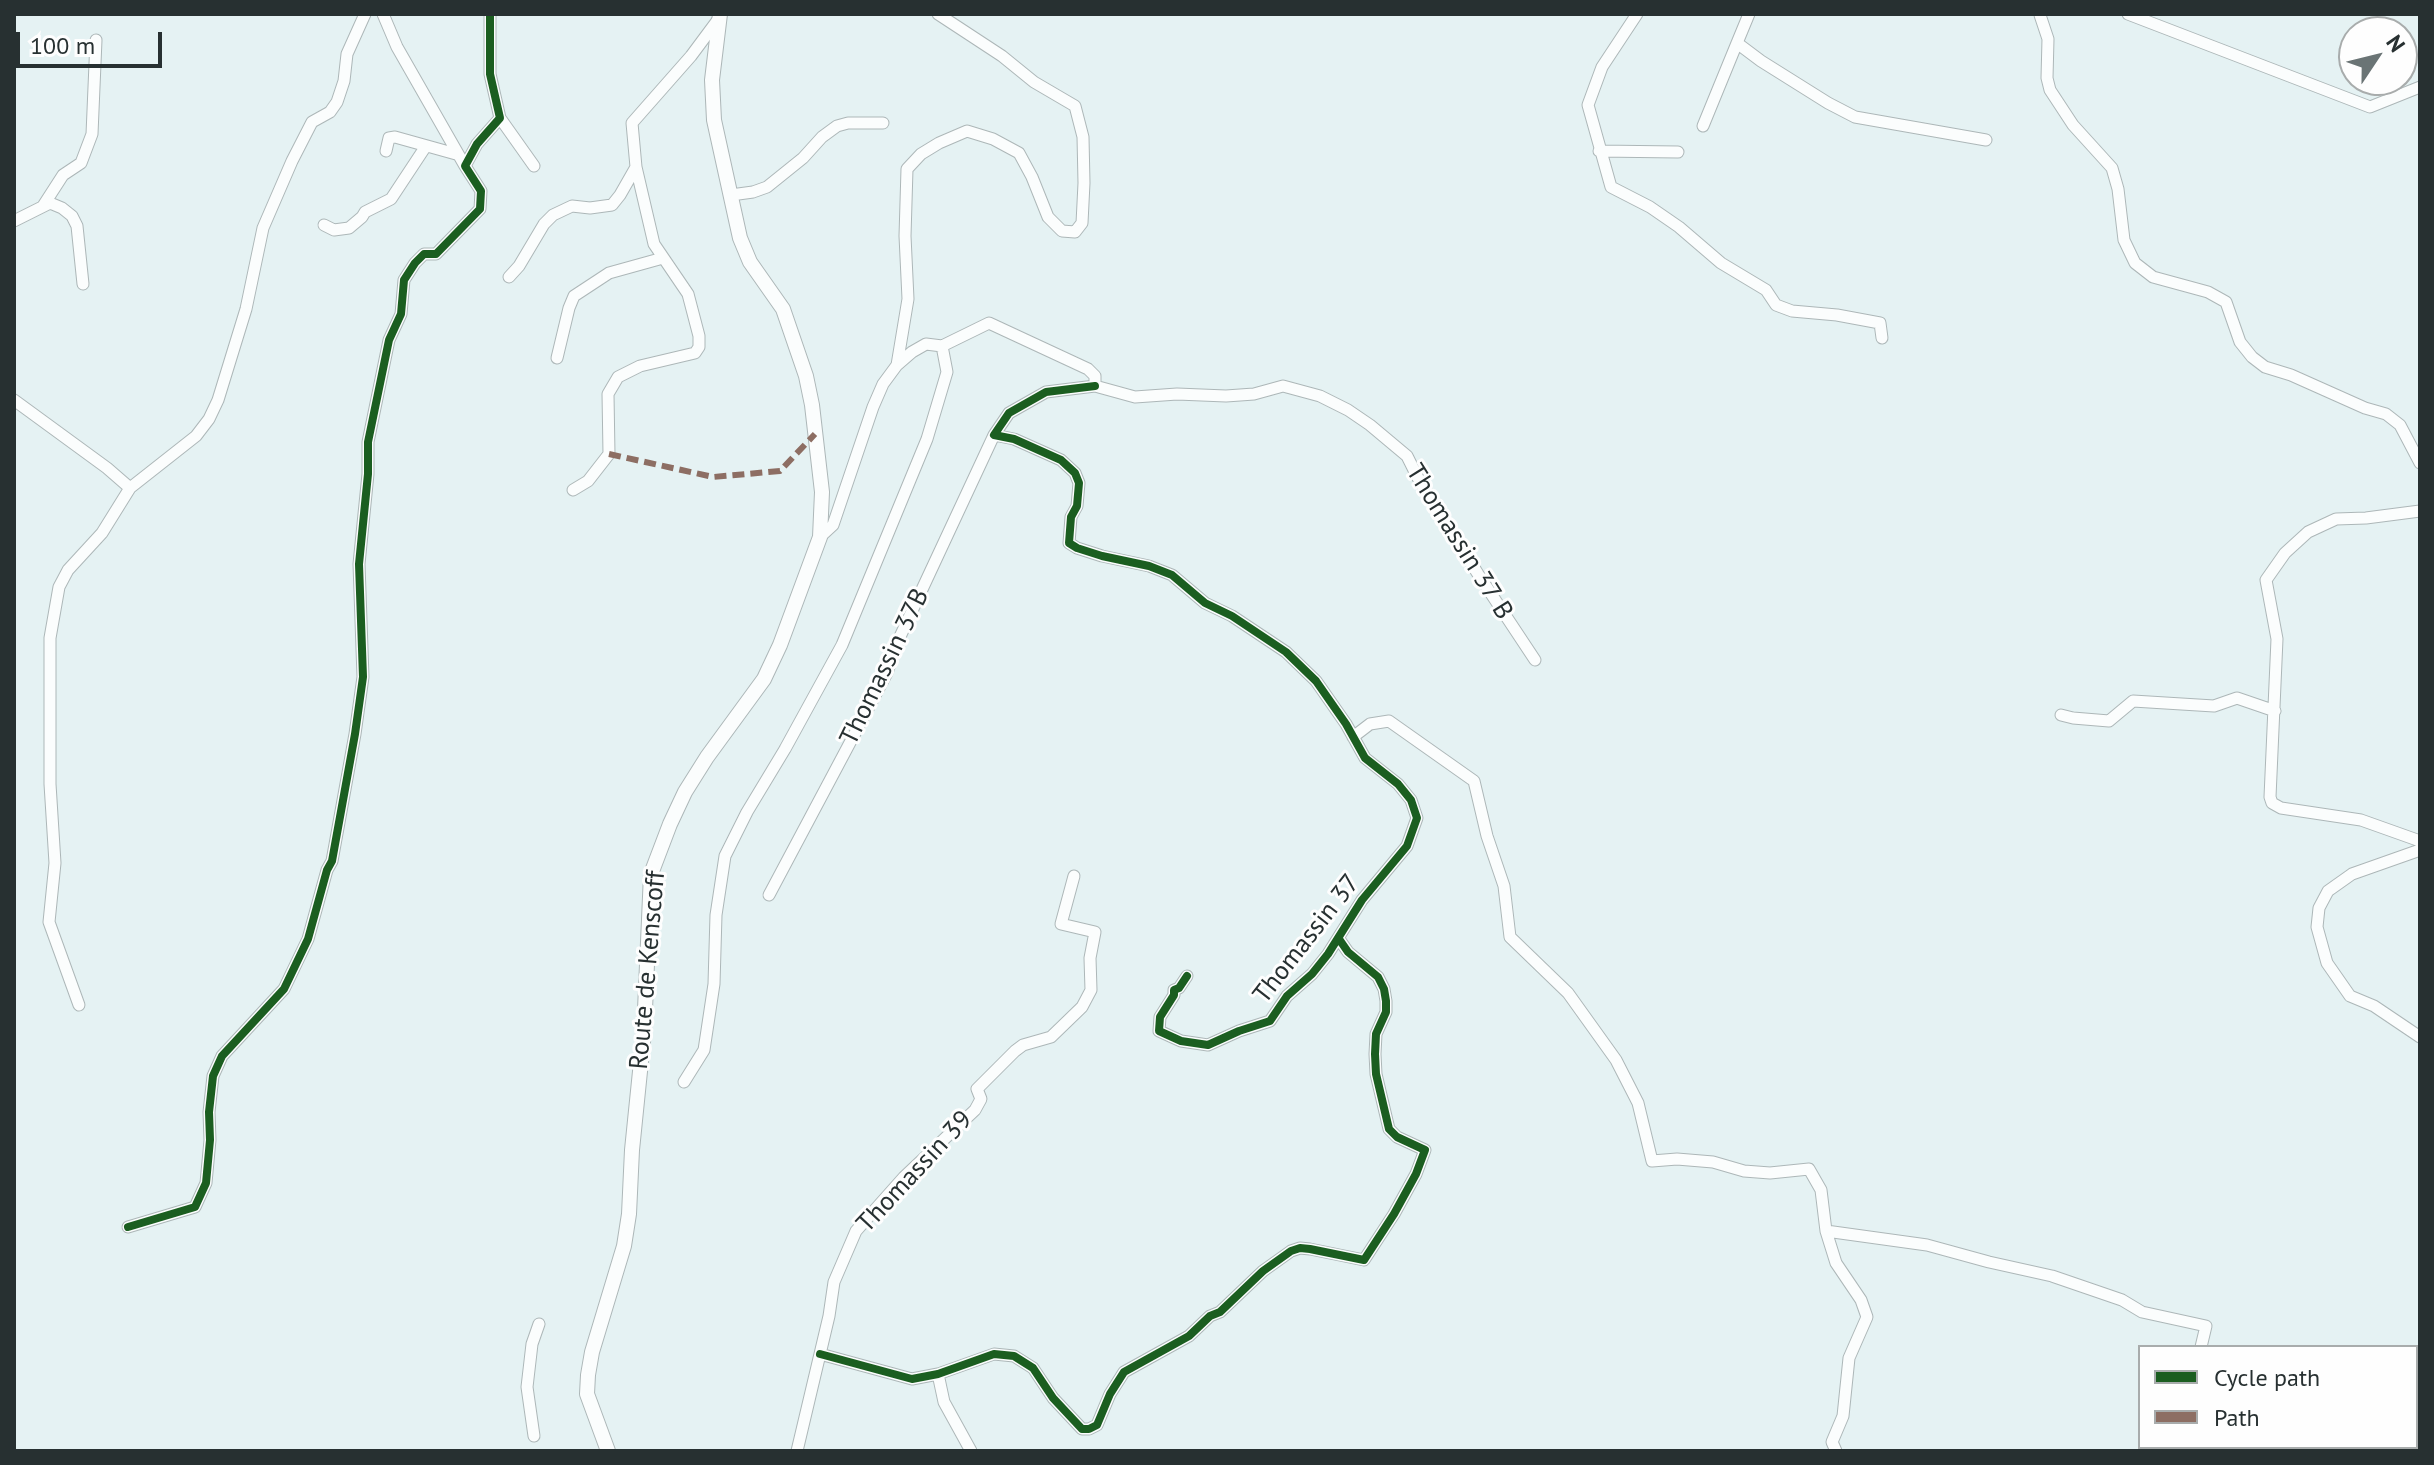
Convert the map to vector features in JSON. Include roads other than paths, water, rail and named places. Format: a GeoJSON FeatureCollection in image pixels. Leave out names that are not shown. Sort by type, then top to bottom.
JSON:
{"type":"FeatureCollection","features":[{"type":"Feature","properties":{"kind":"main road","name":"Route de Kenscoff"},"geometry":{"type":"LineString","coordinates":[[608,1451],[587,1394],[588,1375],[624,1246],[629,1214],[644,1032],[651,874],[685,792],[764,679],[780,645],[820,537],[822,492],[806,376],[783,309],[750,262],[740,238],[714,120],[712,80],[720,15]]}},
{"type":"Feature","properties":{"kind":"street"},"geometry":{"type":"LineString","coordinates":[[79,1005],[49,922],[55,863],[50,784],[50,638],[59,587],[68,570],[102,533],[130,488],[196,436],[209,419],[218,400],[246,309],[263,228],[271,207],[312,122],[330,112],[337,102],[344,81],[347,54],[365,14]]}},
{"type":"Feature","properties":{"kind":"street"},"geometry":{"type":"LineString","coordinates":[[128,1227],[195,1207],[206,1183],[213,1076],[222,1056],[284,989],[308,939],[337,843],[363,677],[359,564],[368,442],[389,340],[401,314],[404,280],[415,263],[424,254],[436,254],[480,209],[481,191],[456,154],[397,47],[383,14]]}},
{"type":"Feature","properties":{"kind":"street"},"geometry":{"type":"LineString","coordinates":[[490,14],[490,74],[500,118],[534,166]]}},
{"type":"Feature","properties":{"kind":"street"},"geometry":{"type":"LineString","coordinates":[[897,365],[908,299],[905,236],[907,169],[921,154],[967,131],[993,139],[1019,153],[1048,217],[1062,231],[1075,232],[1082,223],[1083,137],[1075,106],[1034,82],[1002,56],[938,14]]}},
{"type":"Feature","properties":{"kind":"street"},"geometry":{"type":"LineString","coordinates":[[1637,14],[1602,67],[1588,105],[1611,187],[1650,207],[1679,227],[1721,263],[1766,290],[1776,305],[1792,311],[1880,323],[1882,338]]}},
{"type":"Feature","properties":{"kind":"street"},"geometry":{"type":"LineString","coordinates":[[1703,126],[1749,14]]}},
{"type":"Feature","properties":{"kind":"street"},"geometry":{"type":"LineString","coordinates":[[2040,14],[2048,39],[2047,78],[2050,90],[2073,125],[2112,168],[2118,189],[2124,240],[2135,263],[2153,277],[2208,292],[2226,302],[2240,342],[2265,367],[2386,414],[2400,425],[2420,463]]}},
{"type":"Feature","properties":{"kind":"street"},"geometry":{"type":"LineString","coordinates":[[2128,14],[2370,107],[2420,87]]}},
{"type":"Feature","properties":{"kind":"street"},"geometry":{"type":"LineString","coordinates":[[573,490],[588,481],[609,454],[608,394],[618,377],[640,366],[695,353],[699,347],[688,294],[654,244],[636,167],[632,123],[691,56],[720,15]]}},
{"type":"Feature","properties":{"kind":"street"},"geometry":{"type":"LineString","coordinates":[[43,206],[63,175],[81,163],[92,134],[96,40]]}},
{"type":"Feature","properties":{"kind":"street"},"geometry":{"type":"LineString","coordinates":[[1737,43],[1772,68],[1855,117],[1986,140]]}},
{"type":"Feature","properties":{"kind":"street"},"geometry":{"type":"LineString","coordinates":[[465,166],[477,144],[500,118]]}},
{"type":"Feature","properties":{"kind":"street"},"geometry":{"type":"LineString","coordinates":[[731,195],[767,187],[837,126],[883,123]]}},
{"type":"Feature","properties":{"kind":"street"},"geometry":{"type":"LineString","coordinates":[[386,151],[389,138],[403,138],[456,154]]}},
{"type":"Feature","properties":{"kind":"street"},"geometry":{"type":"LineString","coordinates":[[324,225],[334,230],[349,228],[365,212],[391,199],[426,146]]}},
{"type":"Feature","properties":{"kind":"street"},"geometry":{"type":"LineString","coordinates":[[1599,151],[1678,152]]}},
{"type":"Feature","properties":{"kind":"street"},"geometry":{"type":"LineString","coordinates":[[509,277],[553,215],[572,206],[590,208],[612,205],[636,167]]}},
{"type":"Feature","properties":{"kind":"street"},"geometry":{"type":"LineString","coordinates":[[14,221],[50,203],[72,216],[77,226],[83,284]]}},
{"type":"Feature","properties":{"kind":"street"},"geometry":{"type":"LineString","coordinates":[[557,358],[574,296],[609,273],[663,258]]}},
{"type":"Feature","properties":{"kind":"street","name":"Thomassin 37 B"},"geometry":{"type":"LineString","coordinates":[[820,537],[833,525],[873,407],[883,384],[897,365],[926,344],[942,346],[989,323],[1088,369],[1095,376],[1095,386],[1135,397],[1254,394],[1283,386],[1320,396],[1348,410],[1407,456],[1478,574],[1535,660]]}},
{"type":"Feature","properties":{"kind":"street"},"geometry":{"type":"LineString","coordinates":[[684,1082],[704,1050],[714,984],[716,915],[725,856],[842,645],[927,439],[947,372],[942,346]]}},
{"type":"Feature","properties":{"kind":"street","name":"Thomassin 37B"},"geometry":{"type":"LineString","coordinates":[[769,895],[887,673],[898,641],[994,435],[1009,413],[1046,392],[1095,386]]}},
{"type":"Feature","properties":{"kind":"street"},"geometry":{"type":"LineString","coordinates":[[14,400],[130,488]]}},
{"type":"Feature","properties":{"kind":"street","name":"Thomassin 37"},"geometry":{"type":"LineString","coordinates":[[994,435],[1014,439],[1061,460],[1075,473],[1079,483],[1077,506],[1068,528],[1069,543],[1102,556],[1149,566],[1172,575],[1205,603],[1232,616],[1286,652],[1316,681],[1365,758],[1398,784],[1411,800],[1417,818],[1407,846],[1362,900],[1339,939],[1312,974],[1287,996],[1270,1021],[1208,1045],[1181,1041],[1159,1031],[1160,1017],[1174,990],[1187,976]]}},
{"type":"Feature","properties":{"kind":"street"},"geometry":{"type":"LineString","coordinates":[[2420,511],[2336,519],[2308,532],[2285,553],[2266,580],[2277,639],[2272,803],[2281,808],[2361,820],[2420,841]]}},
{"type":"Feature","properties":{"kind":"street"},"geometry":{"type":"LineString","coordinates":[[2061,715],[2109,721],[2133,701],[2214,706],[2237,698],[2275,711]]}},
{"type":"Feature","properties":{"kind":"street"},"geometry":{"type":"LineString","coordinates":[[1353,737],[1370,724],[1389,721],[1474,781],[1487,836],[1504,886],[1510,937],[1568,993],[1616,1060],[1638,1103],[1652,1161],[1677,1159],[1713,1162],[1744,1171],[1770,1173],[1809,1169],[1821,1190],[1826,1231],[1836,1263],[1861,1300],[1867,1317],[1849,1358],[1843,1416],[1832,1442],[1836,1451]]}},
{"type":"Feature","properties":{"kind":"street"},"geometry":{"type":"LineString","coordinates":[[2420,850],[2352,874],[2328,891],[2319,908],[2317,927],[2327,963],[2350,996],[2374,1006],[2420,1037]]}},
{"type":"Feature","properties":{"kind":"street","name":"Thomassin 39"},"geometry":{"type":"LineString","coordinates":[[797,1451],[834,1282],[856,1231],[904,1177],[975,1110],[981,1099],[977,1089],[1023,1045],[1051,1037],[1082,1007],[1091,990],[1090,958],[1095,932],[1061,924],[1074,876]]}},
{"type":"Feature","properties":{"kind":"street"},"geometry":{"type":"LineString","coordinates":[[820,1354],[912,1379],[938,1374],[994,1354],[1014,1356],[1033,1368],[1053,1398],[1082,1429],[1097,1425],[1110,1394],[1124,1372],[1189,1336],[1210,1316],[1220,1312],[1263,1271],[1291,1251],[1310,1249],[1364,1260],[1394,1214],[1425,1150],[1397,1137],[1389,1129],[1376,1074],[1375,1054],[1376,1034],[1386,1012],[1384,989],[1378,977],[1348,952],[1339,939]]}},
{"type":"Feature","properties":{"kind":"street"},"geometry":{"type":"LineString","coordinates":[[1826,1231],[1927,1245],[2052,1276],[2122,1300],[2142,1312],[2206,1326],[2201,1345]]}},
{"type":"Feature","properties":{"kind":"street"},"geometry":{"type":"LineString","coordinates":[[534,1436],[527,1387],[532,1344],[539,1324]]}},
{"type":"Feature","properties":{"kind":"street"},"geometry":{"type":"LineString","coordinates":[[938,1374],[944,1402],[971,1451]]}}]}
